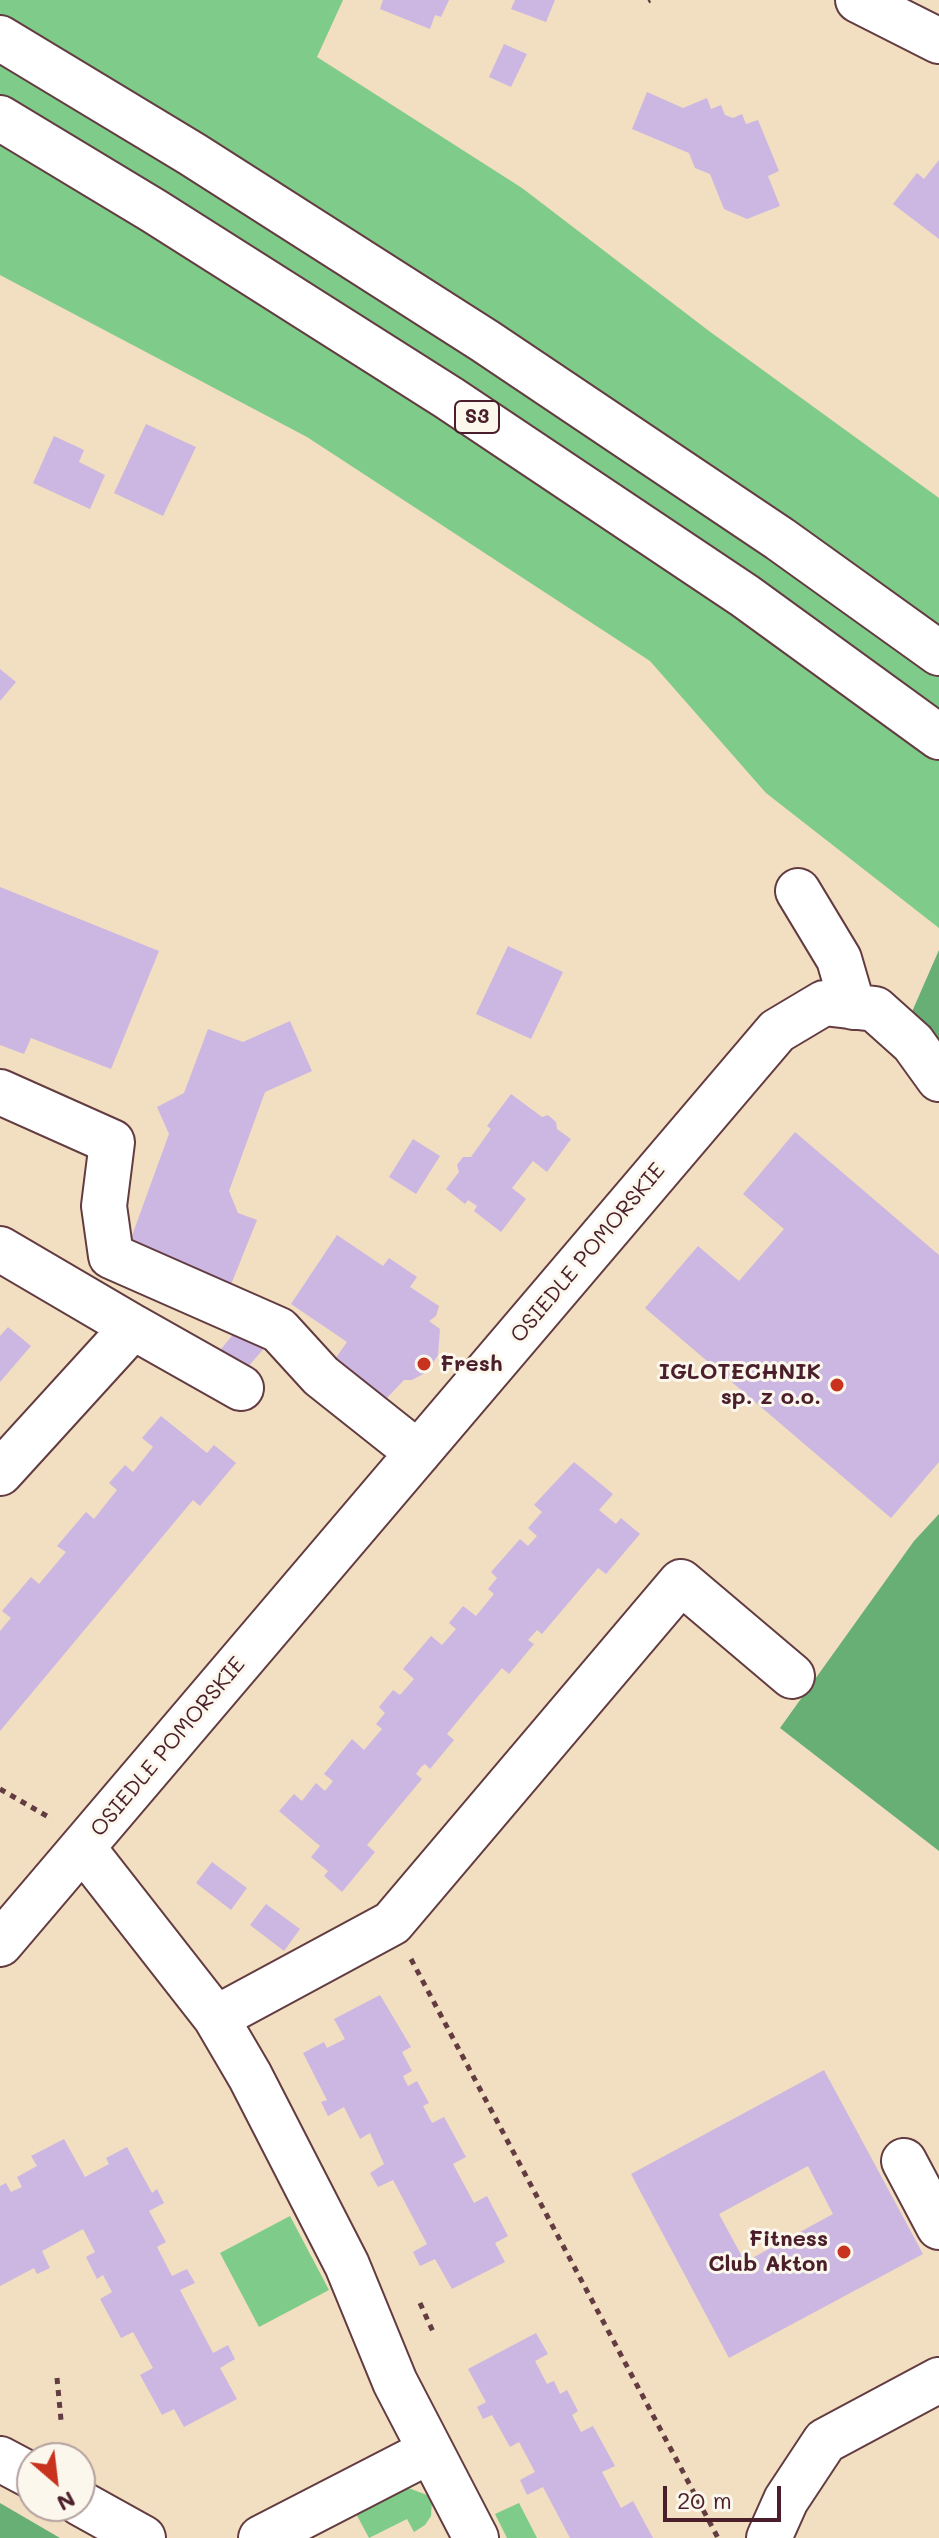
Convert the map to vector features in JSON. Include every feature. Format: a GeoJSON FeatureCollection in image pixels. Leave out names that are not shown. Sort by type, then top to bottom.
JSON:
{"type":"FeatureCollection","features":[{"type":"Feature","properties":{"kind":"main road"},"geometry":{"type":"LineString","coordinates":[[858,0],[939,41]]}},
{"type":"Feature","properties":{"kind":"main road"},"geometry":{"type":"LineString","coordinates":[[0,38],[192,154],[485,341],[780,539],[939,653]]}},
{"type":"Feature","properties":{"kind":"main road","name":"S3"},"geometry":{"type":"LineString","coordinates":[[0,118],[154,211],[449,398],[745,596],[939,737]]}},
{"type":"Feature","properties":{"kind":"main road"},"geometry":{"type":"LineString","coordinates":[[798,891],[839,959],[853,1007]]}},
{"type":"Feature","properties":{"kind":"main road","name":"OSIEDLE POMORSKIE"},"geometry":{"type":"LineString","coordinates":[[0,1944],[69,1834],[418,1453],[777,1031],[824,1003],[875,1009],[913,1043],[939,1079]]}},
{"type":"Feature","properties":{"kind":"main road"},"geometry":{"type":"LineString","coordinates":[[0,1092],[112,1142],[104,1206],[111,1256],[279,1330],[321,1376],[418,1453]]}},
{"type":"Feature","properties":{"kind":"main road"},"geometry":{"type":"LineString","coordinates":[[0,1249],[241,1388]]}},
{"type":"Feature","properties":{"kind":"main road"},"geometry":{"type":"LineString","coordinates":[[0,1473],[133,1327]]}},
{"type":"Feature","properties":{"kind":"main road"},"geometry":{"type":"LineString","coordinates":[[216,2018],[392,1923],[681,1582],[792,1676]]}},
{"type":"Feature","properties":{"kind":"main road","name":"OSIEDLE POMORSKIE"},"geometry":{"type":"LineString","coordinates":[[69,1834],[216,2018],[250,2076],[347,2265],[395,2382],[430,2451],[461,2533]]}},
{"type":"Feature","properties":{"kind":"main road"},"geometry":{"type":"LineString","coordinates":[[904,2161],[939,2227]]}},
{"type":"Feature","properties":{"kind":"main road"},"geometry":{"type":"LineString","coordinates":[[769,2538],[786,2500],[825,2441],[939,2380]]}},
{"type":"Feature","properties":{"kind":"main road"},"geometry":{"type":"LineString","coordinates":[[261,2538],[430,2451]]}},
{"type":"Feature","properties":{"kind":"main road"},"geometry":{"type":"LineString","coordinates":[[96,2512],[143,2538]]}},
{"type":"Feature","properties":{"kind":"path"},"geometry":{"type":"LineString","coordinates":[[0,1789],[69,1834]]}},
{"type":"Feature","properties":{"kind":"path"},"geometry":{"type":"LineString","coordinates":[[392,1923],[718,2538]]}},
{"type":"Feature","properties":{"kind":"path"},"geometry":{"type":"LineString","coordinates":[[420,2303],[434,2334]]}},
{"type":"Feature","properties":{"kind":"path"},"geometry":{"type":"LineString","coordinates":[[57,2378],[61,2420]]}},
{"type":"Feature","properties":{"kind":"green space"},"geometry":{"type":"Polygon","coordinates":[[[0,0],[343,0],[317,57],[522,188],[709,331],[939,498],[939,928],[766,793],[650,661],[307,437],[0,275],[0,0]]]}},
{"type":"Feature","properties":{"kind":"green space"},"geometry":{"type":"Polygon","coordinates":[[[939,950],[939,1079],[904,1030],[939,950]]]}},
{"type":"Feature","properties":{"kind":"green space"},"geometry":{"type":"Polygon","coordinates":[[[939,1514],[939,1851],[780,1728],[914,1541],[939,1514]]]}},
{"type":"Feature","properties":{"kind":"green space"},"geometry":{"type":"Polygon","coordinates":[[[290,2216],[329,2290],[259,2327],[220,2253],[290,2216]]]}},
{"type":"Feature","properties":{"kind":"green space"},"geometry":{"type":"Polygon","coordinates":[[[403,2486],[427,2495],[432,2501],[431,2516],[425,2525],[414,2532],[407,2519],[369,2538],[352,2506],[403,2486]]]}},
{"type":"Feature","properties":{"kind":"green space"},"geometry":{"type":"Polygon","coordinates":[[[0,2503],[16,2512],[16,2522],[33,2522],[60,2538],[0,2538],[0,2503]]]}},
{"type":"Feature","properties":{"kind":"green space"},"geometry":{"type":"Polygon","coordinates":[[[519,2503],[537,2538],[507,2538],[495,2514],[519,2503]]]}},
{"type":"Feature","properties":{"kind":"building"},"geometry":{"type":"Polygon","coordinates":[[[383,0],[449,0],[441,17],[435,15],[430,29],[380,9],[383,0]]]}},
{"type":"Feature","properties":{"kind":"building"},"geometry":{"type":"Polygon","coordinates":[[[515,0],[555,0],[546,22],[511,9],[515,0]]]}},
{"type":"Feature","properties":{"kind":"building"},"geometry":{"type":"Polygon","coordinates":[[[504,44],[527,54],[511,87],[489,77],[504,44]]]}},
{"type":"Feature","properties":{"kind":"building"},"geometry":{"type":"Polygon","coordinates":[[[647,92],[683,108],[707,98],[711,109],[721,105],[725,115],[733,118],[742,114],[746,124],[758,120],[779,171],[768,176],[780,206],[747,219],[724,209],[710,174],[695,168],[689,153],[632,129],[647,92]]]}},
{"type":"Feature","properties":{"kind":"building"},"geometry":{"type":"Polygon","coordinates":[[[939,160],[939,239],[893,204],[917,173],[924,179],[939,160]]]}},
{"type":"Feature","properties":{"kind":"building"},"geometry":{"type":"Polygon","coordinates":[[[146,424],[196,447],[163,516],[114,493],[146,424]]]}},
{"type":"Feature","properties":{"kind":"building"},"geometry":{"type":"Polygon","coordinates":[[[54,436],[84,450],[79,462],[105,475],[90,509],[33,483],[54,436]]]}},
{"type":"Feature","properties":{"kind":"building"},"geometry":{"type":"Polygon","coordinates":[[[0,669],[16,682],[0,701],[0,669]]]}},
{"type":"Feature","properties":{"kind":"building"},"geometry":{"type":"Polygon","coordinates":[[[0,887],[159,951],[111,1069],[31,1038],[24,1054],[0,1045],[0,887]]]}},
{"type":"Feature","properties":{"kind":"building"},"geometry":{"type":"Polygon","coordinates":[[[508,946],[563,972],[531,1039],[476,1014],[508,946]]]}},
{"type":"Feature","properties":{"kind":"building"},"geometry":{"type":"Polygon","coordinates":[[[290,1021],[312,1071],[265,1092],[229,1191],[238,1213],[257,1220],[230,1287],[130,1241],[169,1134],[157,1107],[184,1093],[208,1029],[243,1042],[290,1021]]]}},
{"type":"Feature","properties":{"kind":"building"},"geometry":{"type":"Polygon","coordinates":[[[511,1094],[542,1117],[548,1115],[556,1122],[557,1129],[571,1139],[547,1172],[533,1161],[512,1188],[526,1199],[501,1232],[474,1211],[477,1206],[468,1200],[465,1204],[446,1189],[459,1172],[457,1165],[463,1157],[471,1157],[491,1129],[487,1126],[511,1094]]]}},
{"type":"Feature","properties":{"kind":"building","name":"IGLOTECHNIK sp. z o.o."},"geometry":{"type":"Polygon","coordinates":[[[795,1132],[939,1255],[939,1462],[891,1518],[645,1308],[698,1246],[739,1281],[784,1229],[743,1194],[795,1132]]]}},
{"type":"Feature","properties":{"kind":"building"},"geometry":{"type":"Polygon","coordinates":[[[413,1139],[440,1156],[416,1194],[389,1177],[413,1139]]]}},
{"type":"Feature","properties":{"kind":"building"},"geometry":{"type":"Polygon","coordinates":[[[337,1235],[383,1266],[389,1258],[417,1277],[410,1287],[439,1306],[436,1316],[429,1321],[440,1329],[438,1355],[427,1372],[412,1380],[404,1380],[384,1401],[333,1362],[347,1342],[291,1304],[337,1235]]]}},
{"type":"Feature","properties":{"kind":"building"},"geometry":{"type":"Polygon","coordinates":[[[240,1326],[265,1347],[242,1374],[217,1354],[240,1326]]]}},
{"type":"Feature","properties":{"kind":"building"},"geometry":{"type":"Polygon","coordinates":[[[8,1327],[31,1346],[0,1382],[0,1336],[8,1327]]]}},
{"type":"Feature","properties":{"kind":"building"},"geometry":{"type":"Polygon","coordinates":[[[161,1416],[207,1453],[214,1445],[236,1463],[200,1506],[193,1500],[0,1731],[0,1631],[11,1618],[2,1611],[31,1577],[39,1584],[66,1552],[57,1546],[86,1512],[94,1519],[117,1490],[109,1483],[125,1465],[133,1472],[153,1447],[142,1438],[161,1416]]]}},
{"type":"Feature","properties":{"kind":"building"},"geometry":{"type":"Polygon","coordinates":[[[574,1462],[613,1494],[599,1510],[616,1524],[621,1518],[640,1534],[606,1574],[598,1568],[542,1634],[537,1630],[528,1640],[534,1644],[509,1674],[502,1668],[475,1700],[447,1734],[454,1740],[430,1769],[425,1764],[416,1774],[422,1779],[367,1845],[375,1852],[342,1892],[324,1876],[328,1871],[311,1857],[320,1846],[279,1811],[294,1794],[302,1801],[316,1783],[325,1791],[333,1781],[324,1774],[352,1739],[364,1750],[382,1729],[376,1724],[385,1713],[379,1707],[393,1690],[400,1695],[414,1679],[403,1669],[431,1636],[442,1645],[456,1629],[449,1623],[463,1606],[476,1616],[494,1594],[488,1589],[497,1578],[491,1572],[520,1539],[528,1546],[537,1536],[528,1528],[542,1512],[534,1505],[574,1462]]]}},
{"type":"Feature","properties":{"kind":"building"},"geometry":{"type":"Polygon","coordinates":[[[212,1862],[247,1888],[231,1910],[196,1883],[212,1862]]]}},
{"type":"Feature","properties":{"kind":"building"},"geometry":{"type":"Polygon","coordinates":[[[266,1904],[300,1929],[284,1951],[250,1925],[266,1904]]]}},
{"type":"Feature","properties":{"kind":"building"},"geometry":{"type":"Polygon","coordinates":[[[380,1995],[411,2047],[402,2052],[412,2071],[403,2076],[408,2086],[417,2081],[429,2103],[423,2106],[432,2123],[444,2117],[466,2157],[453,2164],[474,2203],[487,2196],[508,2236],[495,2243],[505,2262],[452,2289],[435,2259],[420,2266],[413,2252],[427,2244],[393,2180],[378,2187],[370,2173],[384,2164],[370,2133],[360,2139],[344,2107],[328,2116],[321,2102],[327,2100],[303,2053],[324,2042],[327,2048],[345,2039],[334,2019],[380,1995]]]}},
{"type":"Feature","properties":{"kind":"building"},"geometry":{"type":"Polygon","coordinates":[[[824,2070],[923,2254],[729,2358],[631,2174],[824,2070]],[[808,2166],[719,2214],[745,2262],[833,2214],[808,2166]]]}},
{"type":"Feature","properties":{"kind":"building"},"geometry":{"type":"Polygon","coordinates":[[[64,2139],[85,2177],[109,2164],[106,2158],[127,2147],[152,2193],[157,2189],[164,2203],[149,2211],[166,2242],[157,2247],[172,2276],[187,2269],[195,2283],[180,2290],[213,2353],[228,2345],[235,2359],[220,2368],[237,2399],[184,2427],[174,2409],[162,2415],[140,2375],[153,2368],[133,2332],[121,2338],[100,2299],[112,2292],[103,2275],[97,2279],[86,2257],[95,2252],[83,2229],[42,2251],[50,2268],[37,2274],[34,2268],[0,2286],[0,2186],[6,2183],[11,2192],[22,2187],[17,2177],[37,2166],[31,2156],[64,2139]]]}},
{"type":"Feature","properties":{"kind":"building"},"geometry":{"type":"Polygon","coordinates":[[[536,2333],[548,2354],[535,2361],[547,2384],[554,2381],[560,2394],[567,2390],[578,2411],[572,2415],[581,2432],[593,2426],[615,2466],[602,2472],[621,2508],[633,2501],[653,2538],[570,2538],[543,2487],[527,2495],[520,2480],[535,2472],[519,2442],[510,2447],[492,2415],[483,2419],[477,2407],[486,2402],[468,2369],[536,2333]]]}},
{"type":"Feature","properties":{"kind":"place","name":"Fresh"},"geometry":{"type":"Point","coordinates":[424,1364]}},
{"type":"Feature","properties":{"kind":"place","name":"IGLOTECHNIK sp. z o.o."},"geometry":{"type":"Point","coordinates":[837,1385]}},
{"type":"Feature","properties":{"kind":"place","name":"Fitness Club Akton"},"geometry":{"type":"Point","coordinates":[844,2252]}}]}
